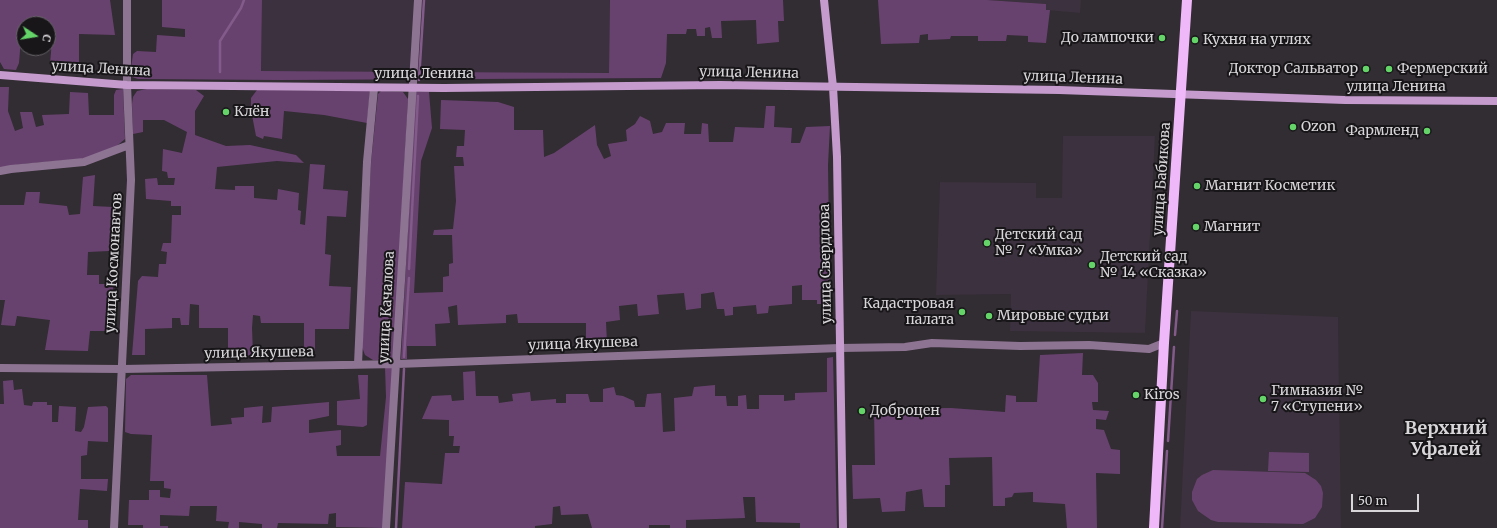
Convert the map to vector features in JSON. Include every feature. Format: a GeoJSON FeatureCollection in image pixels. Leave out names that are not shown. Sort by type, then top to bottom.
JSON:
{"type":"FeatureCollection","features":[{"type":"Feature","properties":{"kind":"main road","name":"улица Бабикова"},"geometry":{"type":"LineString","coordinates":[[1154,528],[1164,343],[1182,94],[1187,0]]}},
{"type":"Feature","properties":{"kind":"street","name":"улица Космонавтов"},"geometry":{"type":"LineString","coordinates":[[114,528],[131,180],[127,85],[127,0]]}},
{"type":"Feature","properties":{"kind":"street","name":"улица Качалова"},"geometry":{"type":"LineString","coordinates":[[386,528],[418,0]]}},
{"type":"Feature","properties":{"kind":"street","name":"улица Свердлова"},"geometry":{"type":"LineString","coordinates":[[824,0],[834,87],[837,164],[843,528]]}},
{"type":"Feature","properties":{"kind":"street","name":"улица Ленина"},"geometry":{"type":"LineString","coordinates":[[0,75],[127,85],[374,88],[720,85],[1058,90],[1317,99],[1497,101]]}},
{"type":"Feature","properties":{"kind":"street"},"geometry":{"type":"LineString","coordinates":[[358,364],[367,162],[374,88]]}},
{"type":"Feature","properties":{"kind":"street"},"geometry":{"type":"LineString","coordinates":[[0,171],[84,162],[129,145]]}},
{"type":"Feature","properties":{"kind":"street","name":"улица Якушева"},"geometry":{"type":"LineString","coordinates":[[0,368],[122,369],[397,364],[905,347],[932,344],[1020,346],[1090,344],[1149,349],[1164,343]]}},
{"type":"Feature","properties":{"kind":"shaded area"},"geometry":{"type":"Polygon","coordinates":[[[0,0],[110,0],[115,35],[79,34],[79,64],[76,73],[54,71],[50,64],[51,56],[56,56],[56,16],[16,16],[16,56],[20,56],[19,63],[16,70],[4,69],[0,62],[0,0]]]}},
{"type":"Feature","properties":{"kind":"shaded area"},"geometry":{"type":"Polygon","coordinates":[[[162,0],[262,0],[261,71],[609,73],[610,0],[783,0],[784,21],[778,21],[779,42],[757,44],[756,20],[721,21],[722,38],[712,38],[710,27],[705,28],[705,36],[697,36],[696,29],[687,29],[686,34],[667,34],[666,63],[661,78],[281,80],[138,79],[132,77],[131,68],[133,54],[137,51],[156,52],[157,35],[185,37],[185,29],[162,27],[162,0]]]}},
{"type":"Feature","properties":{"kind":"shaded area"},"geometry":{"type":"Polygon","coordinates":[[[262,0],[610,0],[609,73],[261,71],[262,0]]]}},
{"type":"Feature","properties":{"kind":"shaded area"},"geometry":{"type":"Polygon","coordinates":[[[878,0],[987,0],[1046,4],[1046,10],[1050,10],[1046,43],[1028,42],[1028,36],[1007,35],[1006,41],[978,41],[978,36],[951,36],[950,39],[928,40],[928,34],[920,35],[919,43],[881,44],[878,0]]]}},
{"type":"Feature","properties":{"kind":"shaded area"},"geometry":{"type":"Polygon","coordinates":[[[986,0],[1081,0],[1080,13],[1046,10],[1046,4],[986,0]]]}},
{"type":"Feature","properties":{"kind":"shaded area"},"geometry":{"type":"Polygon","coordinates":[[[0,87],[9,87],[8,111],[15,131],[23,128],[20,112],[32,112],[36,127],[44,125],[42,115],[69,114],[70,92],[88,93],[89,115],[114,115],[114,95],[116,90],[123,89],[125,139],[113,149],[82,159],[22,164],[0,168],[0,87]]]}},
{"type":"Feature","properties":{"kind":"shaded area"},"geometry":{"type":"Polygon","coordinates":[[[147,89],[196,90],[204,96],[195,111],[195,135],[226,146],[250,145],[296,155],[304,163],[277,161],[217,167],[215,189],[235,190],[235,186],[254,186],[254,198],[277,200],[278,189],[299,193],[298,210],[301,211],[300,224],[305,225],[310,164],[325,165],[323,189],[348,191],[346,217],[327,216],[325,254],[331,255],[329,286],[351,287],[349,329],[315,329],[315,351],[304,351],[304,323],[261,323],[260,316],[253,315],[253,354],[251,356],[228,357],[228,328],[199,328],[199,305],[190,304],[189,325],[181,325],[180,318],[172,318],[172,328],[145,329],[145,355],[132,355],[138,281],[142,276],[158,277],[159,264],[166,264],[167,252],[161,251],[163,243],[171,243],[172,215],[181,215],[181,206],[171,206],[171,201],[146,199],[145,179],[157,178],[158,185],[174,185],[175,178],[168,178],[167,172],[162,171],[163,149],[182,153],[187,132],[164,120],[143,120],[143,132],[133,134],[133,97],[137,91],[147,89]]]}},
{"type":"Feature","properties":{"kind":"shaded area"},"geometry":{"type":"Polygon","coordinates":[[[257,90],[370,91],[367,123],[324,115],[284,111],[282,139],[264,136],[263,139],[256,136],[251,110],[251,98],[257,90]]]}},
{"type":"Feature","properties":{"kind":"shaded area"},"geometry":{"type":"Polygon","coordinates":[[[381,91],[403,92],[408,99],[394,356],[389,360],[373,360],[365,355],[362,347],[371,163],[378,94],[381,91]]]}},
{"type":"Feature","properties":{"kind":"shaded area"},"geometry":{"type":"Polygon","coordinates":[[[415,92],[429,92],[432,128],[421,161],[414,293],[443,292],[443,277],[449,276],[449,264],[453,263],[452,235],[433,235],[434,230],[453,229],[456,201],[454,166],[464,166],[463,157],[456,157],[457,146],[464,146],[465,130],[440,129],[441,100],[498,102],[514,107],[514,130],[543,130],[544,157],[554,153],[595,125],[597,145],[604,159],[611,156],[608,144],[627,141],[626,130],[635,124],[640,116],[650,121],[653,134],[662,132],[666,123],[685,123],[684,134],[701,134],[702,123],[708,124],[709,142],[733,142],[735,127],[764,128],[766,106],[775,106],[774,127],[792,128],[791,143],[800,143],[806,127],[830,126],[828,165],[830,304],[817,304],[817,300],[802,300],[802,285],[792,286],[792,304],[769,306],[768,313],[757,314],[756,305],[733,307],[733,315],[725,316],[724,309],[717,309],[714,292],[701,294],[701,308],[686,310],[684,293],[657,295],[659,314],[638,316],[637,304],[619,306],[620,320],[606,322],[607,343],[586,341],[586,323],[518,323],[517,314],[506,315],[506,323],[458,325],[457,305],[448,307],[450,323],[435,324],[436,346],[407,346],[407,359],[401,359],[415,92]]]}},
{"type":"Feature","properties":{"kind":"shaded area","name":"Детский сад № 14 «Сказка»"},"geometry":{"type":"Polygon","coordinates":[[[1063,136],[1155,136],[1145,333],[1010,331],[1011,294],[936,295],[940,182],[1036,183],[1036,198],[1062,198],[1063,136]]]}},
{"type":"Feature","properties":{"kind":"shaded area"},"geometry":{"type":"Polygon","coordinates":[[[95,175],[93,206],[113,207],[109,251],[88,252],[87,275],[99,275],[99,284],[113,284],[114,331],[90,331],[88,351],[45,350],[50,320],[17,316],[15,326],[1,325],[5,300],[0,300],[0,205],[24,205],[26,192],[40,192],[39,203],[67,206],[69,215],[80,214],[83,177],[95,175]]]}},
{"type":"Feature","properties":{"kind":"shaded area","name":"Гимназия № 7 «Ступени»"},"geometry":{"type":"Polygon","coordinates":[[[1191,311],[1338,317],[1341,528],[1180,528],[1191,311]]]}},
{"type":"Feature","properties":{"kind":"shaded area"},"geometry":{"type":"Polygon","coordinates":[[[1083,353],[1082,375],[1093,375],[1098,383],[1098,402],[1092,402],[1093,410],[1109,411],[1106,420],[1096,419],[1096,429],[1104,430],[1111,449],[1120,450],[1120,474],[1096,473],[1097,528],[1067,528],[1065,504],[1033,502],[1033,492],[1014,493],[1012,497],[1005,498],[1005,506],[993,506],[992,457],[949,458],[950,485],[945,485],[945,507],[924,507],[922,489],[906,492],[905,511],[882,512],[880,498],[853,499],[852,465],[875,465],[874,409],[951,408],[1005,412],[1006,395],[1016,396],[1016,402],[1037,402],[1040,355],[1083,353]]]}},
{"type":"Feature","properties":{"kind":"shaded area"},"geometry":{"type":"Polygon","coordinates":[[[833,357],[837,528],[800,528],[800,523],[756,522],[755,497],[743,497],[745,518],[686,520],[686,528],[670,528],[670,525],[649,525],[649,528],[592,528],[588,514],[561,515],[560,506],[553,507],[552,524],[535,526],[535,528],[402,528],[405,482],[442,484],[445,453],[459,453],[460,446],[453,446],[454,436],[449,436],[449,420],[422,419],[432,396],[451,395],[452,401],[464,400],[463,372],[475,371],[476,396],[498,396],[499,403],[513,401],[512,394],[530,392],[531,401],[556,399],[556,403],[566,403],[566,394],[588,394],[590,402],[603,402],[603,389],[614,387],[616,395],[623,396],[634,401],[635,407],[645,407],[647,394],[661,393],[663,432],[675,431],[674,398],[692,396],[694,387],[715,385],[715,396],[726,396],[727,406],[738,406],[738,396],[746,395],[747,409],[759,409],[759,395],[784,395],[784,401],[795,400],[795,393],[827,392],[827,358],[833,357]]]}},
{"type":"Feature","properties":{"kind":"shaded area"},"geometry":{"type":"Polygon","coordinates":[[[385,367],[394,368],[384,528],[336,527],[336,513],[329,514],[328,524],[278,523],[277,528],[262,528],[262,524],[239,522],[239,528],[228,528],[229,522],[216,521],[217,506],[190,506],[189,516],[160,515],[160,526],[168,526],[168,528],[143,528],[143,525],[128,525],[129,500],[149,500],[149,490],[160,490],[160,497],[170,498],[171,489],[164,488],[164,481],[150,481],[152,435],[131,434],[125,432],[126,379],[131,375],[207,375],[211,426],[232,424],[231,418],[244,417],[244,408],[263,406],[262,423],[271,422],[272,407],[329,402],[329,416],[309,420],[309,433],[341,430],[341,445],[336,446],[337,456],[380,456],[386,397],[385,367]]]}},
{"type":"Feature","properties":{"kind":"shaded area"},"geometry":{"type":"Polygon","coordinates":[[[358,375],[368,375],[367,425],[363,427],[337,425],[337,401],[360,399],[358,375]]]}},
{"type":"Feature","properties":{"kind":"shaded area"},"geometry":{"type":"Polygon","coordinates":[[[13,380],[14,390],[22,389],[24,405],[32,406],[33,402],[47,402],[47,405],[52,405],[52,422],[58,422],[59,406],[76,407],[75,431],[81,432],[84,427],[88,407],[106,406],[108,408],[108,442],[88,441],[87,455],[81,456],[81,479],[108,479],[107,491],[80,489],[78,520],[88,520],[88,528],[0,528],[0,404],[4,404],[3,381],[13,380]]]}},
{"type":"Feature","properties":{"kind":"shaded area"},"geometry":{"type":"Polygon","coordinates":[[[1269,452],[1309,453],[1309,472],[1268,471],[1269,452]]]}},
{"type":"Feature","properties":{"kind":"shaded area"},"geometry":{"type":"Polygon","coordinates":[[[1213,470],[1305,473],[1316,480],[1321,486],[1323,493],[1322,507],[1315,518],[1303,524],[1218,522],[1211,520],[1198,511],[1192,500],[1192,492],[1197,479],[1213,470]]]}},
{"type":"Feature","properties":{"kind":"waterway"},"geometry":{"type":"LineString","coordinates":[[220,72],[220,41],[241,8],[244,0]]}},
{"type":"Feature","properties":{"kind":"waterway"},"geometry":{"type":"LineString","coordinates":[[419,80],[424,0]]}},
{"type":"Feature","properties":{"kind":"waterway"},"geometry":{"type":"LineString","coordinates":[[409,269],[418,96]]}},
{"type":"Feature","properties":{"kind":"waterway"},"geometry":{"type":"LineString","coordinates":[[404,357],[409,278]]}},
{"type":"Feature","properties":{"kind":"waterway"},"geometry":{"type":"LineString","coordinates":[[1175,335],[1177,311]]}},
{"type":"Feature","properties":{"kind":"waterway"},"geometry":{"type":"LineString","coordinates":[[1168,441],[1174,347]]}},
{"type":"Feature","properties":{"kind":"waterway"},"geometry":{"type":"LineString","coordinates":[[396,528],[404,369]]}},
{"type":"Feature","properties":{"kind":"waterway"},"geometry":{"type":"LineString","coordinates":[[1162,528],[1167,451]]}},
{"type":"Feature","properties":{"kind":"place","name":"До лампочки"},"geometry":{"type":"Point","coordinates":[1162,38]}},
{"type":"Feature","properties":{"kind":"place","name":"Кухня на углях"},"geometry":{"type":"Point","coordinates":[1195,40]}},
{"type":"Feature","properties":{"kind":"place","name":"Доктор Сальватор"},"geometry":{"type":"Point","coordinates":[1366,69]}},
{"type":"Feature","properties":{"kind":"place","name":"Фермерский"},"geometry":{"type":"Point","coordinates":[1389,69]}},
{"type":"Feature","properties":{"kind":"place","name":"Клён"},"geometry":{"type":"Point","coordinates":[226,112]}},
{"type":"Feature","properties":{"kind":"place","name":"Ozon"},"geometry":{"type":"Point","coordinates":[1293,127]}},
{"type":"Feature","properties":{"kind":"place","name":"Фармленд"},"geometry":{"type":"Point","coordinates":[1427,131]}},
{"type":"Feature","properties":{"kind":"place","name":"Магнит Косметик"},"geometry":{"type":"Point","coordinates":[1197,186]}},
{"type":"Feature","properties":{"kind":"place","name":"Магнит"},"geometry":{"type":"Point","coordinates":[1196,227]}},
{"type":"Feature","properties":{"kind":"place","name":"Детский сад № 7 «Умка»"},"geometry":{"type":"Point","coordinates":[987,243]}},
{"type":"Feature","properties":{"kind":"place","name":"Детский сад № 14 «Сказка»"},"geometry":{"type":"Point","coordinates":[1092,265]}},
{"type":"Feature","properties":{"kind":"place","name":"Кадастровая палата"},"geometry":{"type":"Point","coordinates":[962,312]}},
{"type":"Feature","properties":{"kind":"place","name":"Мировые судьи"},"geometry":{"type":"Point","coordinates":[989,316]}},
{"type":"Feature","properties":{"kind":"place","name":"Kiros"},"geometry":{"type":"Point","coordinates":[1136,395]}},
{"type":"Feature","properties":{"kind":"place","name":"Гимназия № 7 «Ступени»"},"geometry":{"type":"Point","coordinates":[1263,399]}},
{"type":"Feature","properties":{"kind":"place","name":"Доброцен"},"geometry":{"type":"Point","coordinates":[862,411]}},
{"type":"Feature","properties":{"kind":"district","name":"Верхний Уфалей"},"geometry":{"type":"Point","coordinates":[1446,439]}}]}
